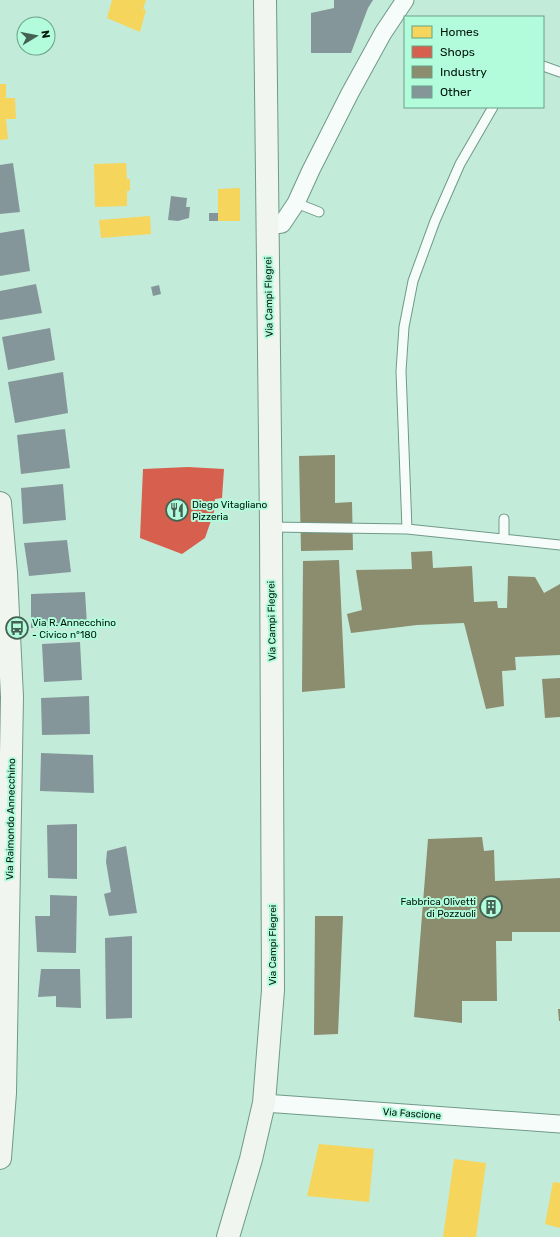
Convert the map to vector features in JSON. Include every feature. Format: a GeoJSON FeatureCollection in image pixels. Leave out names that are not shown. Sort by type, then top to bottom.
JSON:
{"type":"FeatureCollection","features":[{"type":"Feature","properties":{"kind":"main road","name":"Via Campi Flegrei"},"geometry":{"type":"LineString","coordinates":[[228,1237],[251,1159],[264,1103],[273,990],[271,527],[265,0]]}},
{"type":"Feature","properties":{"kind":"main road","name":"Via Raimondo Annecchino"},"geometry":{"type":"LineString","coordinates":[[0,503],[6,573],[12,697],[5,1093],[0,1158]]}},
{"type":"Feature","properties":{"kind":"street"},"geometry":{"type":"LineString","coordinates":[[267,226],[282,224],[296,203],[310,170],[350,93],[383,33],[405,0]]}},
{"type":"Feature","properties":{"kind":"street","name":"Via Fascione"},"geometry":{"type":"LineString","coordinates":[[264,1103],[560,1124]]}},
{"type":"Feature","properties":{"kind":"lane"},"geometry":{"type":"LineString","coordinates":[[544,66],[560,72]]}},
{"type":"Feature","properties":{"kind":"lane"},"geometry":{"type":"LineString","coordinates":[[407,529],[401,371],[404,327],[413,281],[435,221],[460,164],[493,108]]}},
{"type":"Feature","properties":{"kind":"lane"},"geometry":{"type":"LineString","coordinates":[[296,203],[319,212]]}},
{"type":"Feature","properties":{"kind":"lane"},"geometry":{"type":"LineString","coordinates":[[504,520],[504,539]]}},
{"type":"Feature","properties":{"kind":"lane"},"geometry":{"type":"LineString","coordinates":[[271,527],[407,529],[560,545]]}},
{"type":"Feature","properties":{"kind":"building: Homes"},"geometry":{"type":"Polygon","coordinates":[[[112,0],[146,0],[143,9],[146,10],[140,32],[107,18],[112,0]]]}},
{"type":"Feature","properties":{"kind":"building: Homes"},"geometry":{"type":"Polygon","coordinates":[[[0,84],[6,84],[6,98],[15,98],[16,119],[6,119],[8,139],[0,140],[0,84]]]}},
{"type":"Feature","properties":{"kind":"building: Homes"},"geometry":{"type":"Polygon","coordinates":[[[126,163],[127,179],[130,179],[130,191],[127,191],[127,206],[95,207],[94,164],[126,163]]]}},
{"type":"Feature","properties":{"kind":"building: Homes"},"geometry":{"type":"Polygon","coordinates":[[[240,188],[240,221],[218,221],[218,189],[240,188]]]}},
{"type":"Feature","properties":{"kind":"building: Homes"},"geometry":{"type":"Polygon","coordinates":[[[150,216],[151,234],[101,238],[99,220],[150,216]]]}},
{"type":"Feature","properties":{"kind":"building: Homes"},"geometry":{"type":"Polygon","coordinates":[[[319,1144],[374,1149],[369,1202],[307,1196],[319,1144]]]}},
{"type":"Feature","properties":{"kind":"building: Homes"},"geometry":{"type":"Polygon","coordinates":[[[454,1159],[486,1163],[476,1237],[443,1237],[454,1159]]]}},
{"type":"Feature","properties":{"kind":"building: Homes"},"geometry":{"type":"Polygon","coordinates":[[[553,1182],[560,1183],[560,1228],[545,1224],[553,1182]]]}},
{"type":"Feature","properties":{"kind":"building: Shops","name":"Diego Vitagliano Pizzeria"},"geometry":{"type":"Polygon","coordinates":[[[188,467],[224,469],[222,498],[215,499],[214,512],[205,538],[182,554],[140,538],[143,469],[188,467]]]}},
{"type":"Feature","properties":{"kind":"building: Industry"},"geometry":{"type":"Polygon","coordinates":[[[335,455],[335,503],[352,502],[353,550],[301,551],[299,456],[335,455]]]}},
{"type":"Feature","properties":{"kind":"building: Industry"},"geometry":{"type":"Polygon","coordinates":[[[432,551],[433,568],[472,566],[474,602],[497,601],[498,608],[507,608],[508,576],[535,577],[544,593],[560,584],[560,655],[515,657],[516,670],[502,671],[504,706],[486,709],[464,623],[417,625],[351,633],[347,614],[362,610],[356,570],[412,569],[411,552],[432,551]]]}},
{"type":"Feature","properties":{"kind":"building: Industry"},"geometry":{"type":"Polygon","coordinates":[[[339,560],[345,688],[302,692],[303,561],[339,560]]]}},
{"type":"Feature","properties":{"kind":"building: Industry"},"geometry":{"type":"Polygon","coordinates":[[[560,678],[560,717],[545,718],[542,679],[560,678]]]}},
{"type":"Feature","properties":{"kind":"building: Industry","name":"Fabbrica Olivetti di Pozzuoli"},"geometry":{"type":"Polygon","coordinates":[[[482,837],[484,851],[494,850],[495,881],[560,878],[560,932],[512,932],[512,941],[496,941],[497,1001],[462,1001],[462,1023],[414,1017],[428,839],[482,837]]]}},
{"type":"Feature","properties":{"kind":"building: Industry"},"geometry":{"type":"Polygon","coordinates":[[[315,916],[343,916],[338,1034],[314,1035],[315,916]]]}},
{"type":"Feature","properties":{"kind":"building: Industry"},"geometry":{"type":"Polygon","coordinates":[[[558,1009],[560,1009],[560,1021],[559,1021],[558,1009]]]}},
{"type":"Feature","properties":{"kind":"building: Other"},"geometry":{"type":"Polygon","coordinates":[[[334,0],[373,0],[368,8],[351,53],[311,53],[311,13],[334,8],[334,0]]]}},
{"type":"Feature","properties":{"kind":"building: Other"},"geometry":{"type":"Polygon","coordinates":[[[13,163],[20,212],[0,214],[0,165],[13,163]]]}},
{"type":"Feature","properties":{"kind":"building: Other"},"geometry":{"type":"Polygon","coordinates":[[[171,196],[187,198],[186,207],[190,207],[189,218],[178,221],[168,220],[171,196]]]}},
{"type":"Feature","properties":{"kind":"building: Other"},"geometry":{"type":"Polygon","coordinates":[[[209,213],[218,213],[218,221],[209,221],[209,213]]]}},
{"type":"Feature","properties":{"kind":"building: Other"},"geometry":{"type":"Polygon","coordinates":[[[24,229],[30,271],[0,276],[0,233],[24,229]]]}},
{"type":"Feature","properties":{"kind":"building: Other"},"geometry":{"type":"Polygon","coordinates":[[[36,284],[42,313],[0,320],[0,291],[36,284]]]}},
{"type":"Feature","properties":{"kind":"building: Other"},"geometry":{"type":"Polygon","coordinates":[[[159,285],[161,294],[153,296],[151,287],[159,285]]]}},
{"type":"Feature","properties":{"kind":"building: Other"},"geometry":{"type":"Polygon","coordinates":[[[50,328],[55,360],[8,370],[2,337],[50,328]]]}},
{"type":"Feature","properties":{"kind":"building: Other"},"geometry":{"type":"Polygon","coordinates":[[[63,372],[68,413],[15,423],[8,382],[63,372]]]}},
{"type":"Feature","properties":{"kind":"building: Other"},"geometry":{"type":"Polygon","coordinates":[[[65,429],[70,468],[21,474],[17,435],[65,429]]]}},
{"type":"Feature","properties":{"kind":"building: Other"},"geometry":{"type":"Polygon","coordinates":[[[63,484],[66,520],[23,524],[21,488],[63,484]]]}},
{"type":"Feature","properties":{"kind":"building: Other"},"geometry":{"type":"Polygon","coordinates":[[[67,540],[71,572],[29,576],[24,543],[67,540]]]}},
{"type":"Feature","properties":{"kind":"building: Other"},"geometry":{"type":"Polygon","coordinates":[[[85,592],[87,625],[31,628],[31,594],[85,592]]]}},
{"type":"Feature","properties":{"kind":"building: Other"},"geometry":{"type":"Polygon","coordinates":[[[80,642],[82,680],[44,682],[42,644],[80,642]]]}},
{"type":"Feature","properties":{"kind":"building: Other"},"geometry":{"type":"Polygon","coordinates":[[[89,696],[90,734],[42,735],[41,698],[89,696]]]}},
{"type":"Feature","properties":{"kind":"building: Other"},"geometry":{"type":"Polygon","coordinates":[[[41,753],[93,755],[94,793],[40,791],[41,753]]]}},
{"type":"Feature","properties":{"kind":"building: Other"},"geometry":{"type":"Polygon","coordinates":[[[77,824],[77,879],[48,878],[47,825],[77,824]]]}},
{"type":"Feature","properties":{"kind":"building: Other"},"geometry":{"type":"Polygon","coordinates":[[[126,846],[137,913],[109,916],[104,894],[111,892],[106,862],[107,851],[126,846]]]}},
{"type":"Feature","properties":{"kind":"building: Other"},"geometry":{"type":"Polygon","coordinates":[[[50,895],[77,896],[76,953],[37,952],[35,916],[50,916],[50,895]]]}},
{"type":"Feature","properties":{"kind":"building: Other"},"geometry":{"type":"Polygon","coordinates":[[[132,936],[132,1018],[106,1019],[105,938],[132,936]]]}},
{"type":"Feature","properties":{"kind":"building: Other"},"geometry":{"type":"Polygon","coordinates":[[[41,969],[80,969],[81,1008],[56,1007],[56,996],[38,997],[41,969]]]}},
{"type":"Feature","properties":{"kind":"place","name":"Diego Vitagliano Pizzeria"},"geometry":{"type":"Point","coordinates":[177,510]}},
{"type":"Feature","properties":{"kind":"place","name":"Via R. Annecchino - Civico n°180"},"geometry":{"type":"Point","coordinates":[17,628]}},
{"type":"Feature","properties":{"kind":"place","name":"Fabbrica Olivetti di Pozzuoli"},"geometry":{"type":"Point","coordinates":[491,907]}}]}
